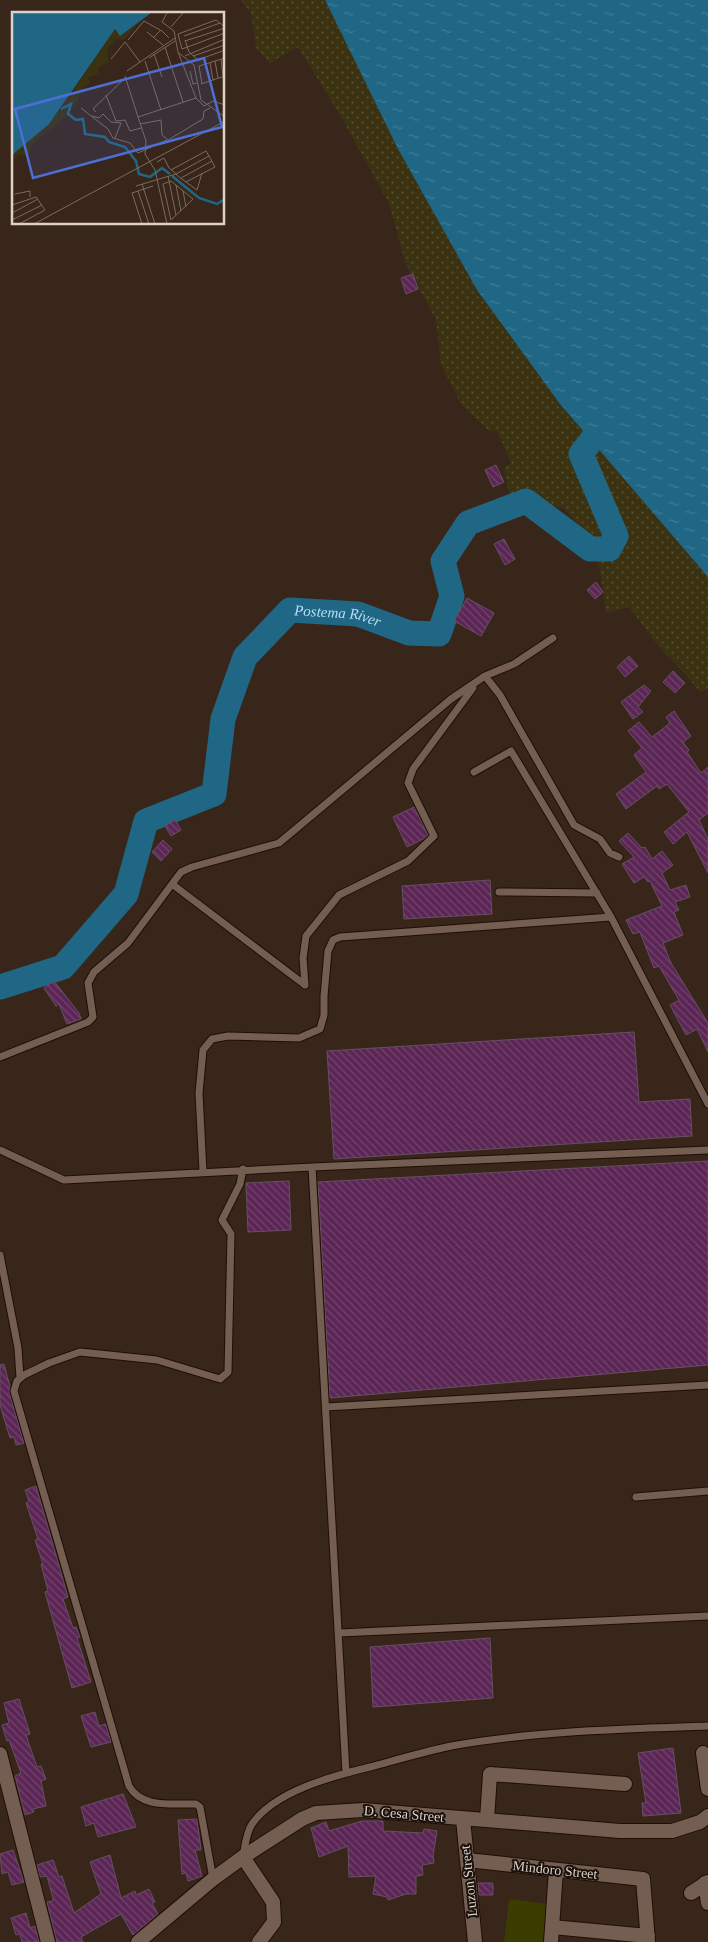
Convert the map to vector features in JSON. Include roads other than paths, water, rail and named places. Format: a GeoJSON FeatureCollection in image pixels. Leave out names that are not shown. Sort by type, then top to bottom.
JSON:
{"type":"FeatureCollection","features":[{"type":"Feature","properties":{"kind":"street"},"geometry":{"type":"LineString","coordinates":[[703,1753],[708,1789]]}},
{"type":"Feature","properties":{"kind":"street"},"geometry":{"type":"LineString","coordinates":[[0,1754],[48,1942]]}},
{"type":"Feature","properties":{"kind":"street"},"geometry":{"type":"LineString","coordinates":[[487,1820],[490,1774],[625,1784]]}},
{"type":"Feature","properties":{"kind":"street","name":"D. Cesa Street"},"geometry":{"type":"LineString","coordinates":[[138,1942],[213,1879],[243,1857],[302,1819],[316,1813],[363,1810],[620,1832],[672,1831],[700,1822],[708,1816]]}},
{"type":"Feature","properties":{"kind":"street","name":"Luzon Street"},"geometry":{"type":"LineString","coordinates":[[464,1819],[475,1942]]}},
{"type":"Feature","properties":{"kind":"street"},"geometry":{"type":"LineString","coordinates":[[243,1857],[273,1902],[274,1922],[259,1942]]}},
{"type":"Feature","properties":{"kind":"street","name":"Mindoro Street"},"geometry":{"type":"LineString","coordinates":[[467,1860],[643,1879],[648,1939]]}},
{"type":"Feature","properties":{"kind":"street"},"geometry":{"type":"LineString","coordinates":[[551,1942],[556,1870]]}},
{"type":"Feature","properties":{"kind":"street"},"geometry":{"type":"LineString","coordinates":[[691,1893],[707,1882]]}},
{"type":"Feature","properties":{"kind":"street"},"geometry":{"type":"LineString","coordinates":[[707,1882],[708,1903]]}},
{"type":"Feature","properties":{"kind":"street"},"geometry":{"type":"LineString","coordinates":[[552,1927],[648,1939]]}},
{"type":"Feature","properties":{"kind":"lane"},"geometry":{"type":"LineString","coordinates":[[0,1057],[88,1022],[93,1017],[88,984],[94,972],[128,943],[181,872],[192,867],[280,843],[451,700],[485,676],[514,664],[553,638]]}},
{"type":"Feature","properties":{"kind":"lane"},"geometry":{"type":"LineString","coordinates":[[485,676],[500,694],[574,825],[600,839],[610,853],[619,857]]}},
{"type":"Feature","properties":{"kind":"lane"},"geometry":{"type":"LineString","coordinates":[[172,884],[305,985],[303,958],[306,936],[339,895],[408,861],[434,836],[408,783],[413,769],[476,683]]}},
{"type":"Feature","properties":{"kind":"lane"},"geometry":{"type":"LineString","coordinates":[[474,772],[511,751],[611,917],[708,1104]]}},
{"type":"Feature","properties":{"kind":"lane"},"geometry":{"type":"LineString","coordinates":[[499,892],[597,894]]}},
{"type":"Feature","properties":{"kind":"lane"},"geometry":{"type":"LineString","coordinates":[[203,1172],[199,1093],[203,1050],[212,1039],[228,1036],[299,1038],[320,1029],[324,1015],[328,950],[333,940],[340,937],[611,917]]}},
{"type":"Feature","properties":{"kind":"lane"},"geometry":{"type":"LineString","coordinates":[[0,1150],[64,1180],[243,1169],[708,1150]]}},
{"type":"Feature","properties":{"kind":"lane"},"geometry":{"type":"LineString","coordinates":[[312,1167],[346,1773]]}},
{"type":"Feature","properties":{"kind":"lane"},"geometry":{"type":"LineString","coordinates":[[213,1879],[200,1807],[196,1804],[149,1803],[138,1798],[129,1786],[14,1386],[20,1378],[49,1363],[80,1352],[157,1360],[220,1379],[228,1372],[231,1234],[222,1220],[240,1184],[243,1169]]}},
{"type":"Feature","properties":{"kind":"lane"},"geometry":{"type":"LineString","coordinates":[[0,1255],[18,1348],[20,1378]]}},
{"type":"Feature","properties":{"kind":"lane"},"geometry":{"type":"LineString","coordinates":[[326,1407],[708,1384]]}},
{"type":"Feature","properties":{"kind":"lane"},"geometry":{"type":"LineString","coordinates":[[636,1496],[708,1490]]}},
{"type":"Feature","properties":{"kind":"lane"},"geometry":{"type":"LineString","coordinates":[[338,1634],[708,1616]]}},
{"type":"Feature","properties":{"kind":"lane"},"geometry":{"type":"LineString","coordinates":[[243,1857],[246,1839],[252,1824],[271,1805],[298,1789],[346,1773],[450,1746],[495,1740],[546,1735],[708,1726]]}},
{"type":"Feature","properties":{"kind":"water"},"geometry":{"type":"Polygon","coordinates":[[[325,0],[708,0],[708,577],[560,404],[477,290],[398,149],[325,0]]]}},
{"type":"Feature","properties":{"kind":"waterway","name":"Postema River"},"geometry":{"type":"LineString","coordinates":[[0,987],[63,967],[126,894],[146,821],[214,794],[223,719],[245,657],[290,610],[358,614],[409,633],[439,634],[452,596],[443,561],[468,523],[526,501],[590,549],[609,549],[616,536],[581,454],[591,441]]}}]}
